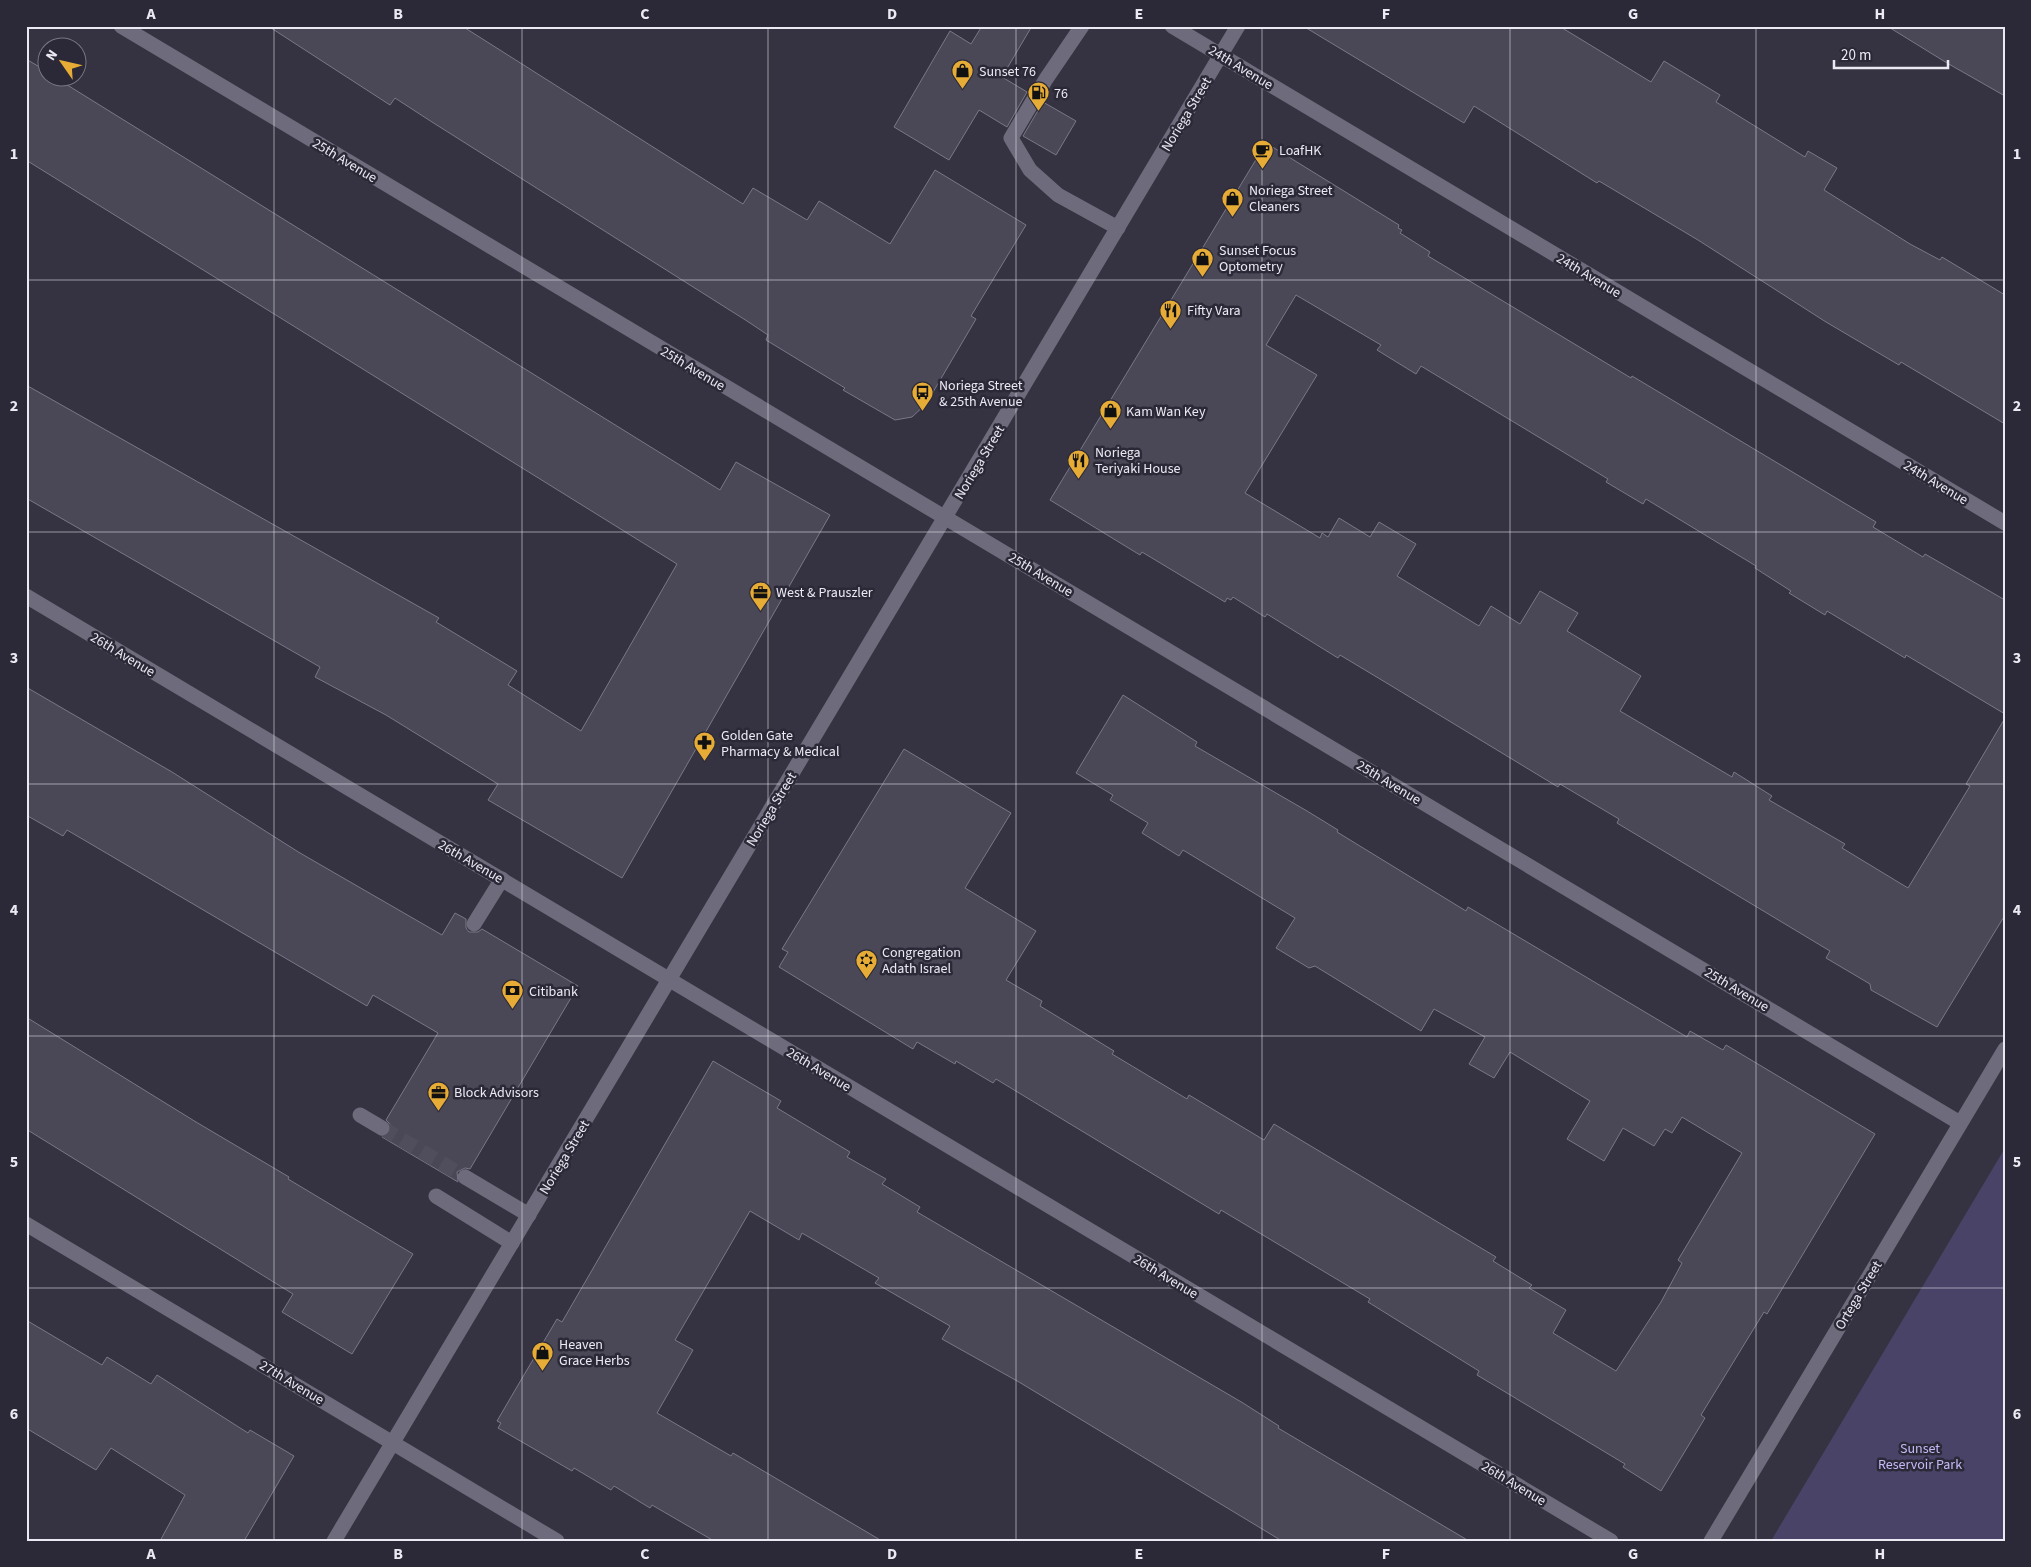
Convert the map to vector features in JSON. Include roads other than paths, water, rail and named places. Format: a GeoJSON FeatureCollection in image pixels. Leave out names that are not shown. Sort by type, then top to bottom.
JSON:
{"type":"FeatureCollection","features":[{"type":"Feature","properties":{"kind":"street","name":"25th Avenue"},"geometry":{"type":"LineString","coordinates":[[121,26],[1960,1123]]}},
{"type":"Feature","properties":{"kind":"street"},"geometry":{"type":"LineString","coordinates":[[1082,26],[1046,79],[1011,138],[1030,170],[1058,195],[1118,228]]}},
{"type":"Feature","properties":{"kind":"street","name":"24th Avenue"},"geometry":{"type":"LineString","coordinates":[[1172,26],[2005,523]]}},
{"type":"Feature","properties":{"kind":"street","name":"Noriega Street"},"geometry":{"type":"LineString","coordinates":[[334,1541],[1238,26]]}},
{"type":"Feature","properties":{"kind":"street","name":"26th Avenue"},"geometry":{"type":"LineString","coordinates":[[26,596],[1611,1541]]}},
{"type":"Feature","properties":{"kind":"street"},"geometry":{"type":"LineString","coordinates":[[474,924],[502,879]]}},
{"type":"Feature","properties":{"kind":"street","name":"Ortega Street"},"geometry":{"type":"LineString","coordinates":[[1711,1541],[2005,1049]]}},
{"type":"Feature","properties":{"kind":"street"},"geometry":{"type":"LineString","coordinates":[[360,1115],[382,1128]]}},
{"type":"Feature","properties":{"kind":"street"},"geometry":{"type":"LineString","coordinates":[[465,1177],[529,1215]]}},
{"type":"Feature","properties":{"kind":"street"},"geometry":{"type":"LineString","coordinates":[[436,1196],[512,1243]]}},
{"type":"Feature","properties":{"kind":"street","name":"27th Avenue"},"geometry":{"type":"LineString","coordinates":[[26,1224],[558,1541]]}},
{"type":"Feature","properties":{"kind":"tunnel"},"geometry":{"type":"LineString","coordinates":[[382,1128],[465,1177]]}},
{"type":"Feature","properties":{"kind":"place","name":"Sunset 76"},"geometry":{"type":"Point","coordinates":[963,90]}},
{"type":"Feature","properties":{"kind":"place","name":"76"},"geometry":{"type":"Point","coordinates":[1038,112]}},
{"type":"Feature","properties":{"kind":"place","name":"LoafHK"},"geometry":{"type":"Point","coordinates":[1263,169]}},
{"type":"Feature","properties":{"kind":"place","name":"Noriega Street Cleaners"},"geometry":{"type":"Point","coordinates":[1233,217]}},
{"type":"Feature","properties":{"kind":"place","name":"Sunset Focus Optometry"},"geometry":{"type":"Point","coordinates":[1203,277]}},
{"type":"Feature","properties":{"kind":"place","name":"Fifty Vara"},"geometry":{"type":"Point","coordinates":[1171,329]}},
{"type":"Feature","properties":{"kind":"place","name":"Noriega Street & 25th Avenue"},"geometry":{"type":"Point","coordinates":[923,412]}},
{"type":"Feature","properties":{"kind":"place","name":"Kam Wan Key"},"geometry":{"type":"Point","coordinates":[1110,430]}},
{"type":"Feature","properties":{"kind":"place","name":"Noriega Teriyaki House"},"geometry":{"type":"Point","coordinates":[1079,479]}},
{"type":"Feature","properties":{"kind":"place","name":"West & Prauszler"},"geometry":{"type":"Point","coordinates":[760,611]}},
{"type":"Feature","properties":{"kind":"place","name":"Golden Gate Pharmacy & Medical"},"geometry":{"type":"Point","coordinates":[705,762]}},
{"type":"Feature","properties":{"kind":"place","name":"Congregation Adath Israel"},"geometry":{"type":"Point","coordinates":[866,979]}},
{"type":"Feature","properties":{"kind":"place","name":"Citibank"},"geometry":{"type":"Point","coordinates":[513,1010]}},
{"type":"Feature","properties":{"kind":"place","name":"Block Advisors"},"geometry":{"type":"Point","coordinates":[438,1111]}},
{"type":"Feature","properties":{"kind":"place","name":"Heaven Grace Herbs"},"geometry":{"type":"Point","coordinates":[543,1371]}},
{"type":"Feature","properties":{"kind":"park label","name":"Sunset Reservoir Park"},"geometry":{"type":"Point","coordinates":[1920,1456]}}]}
